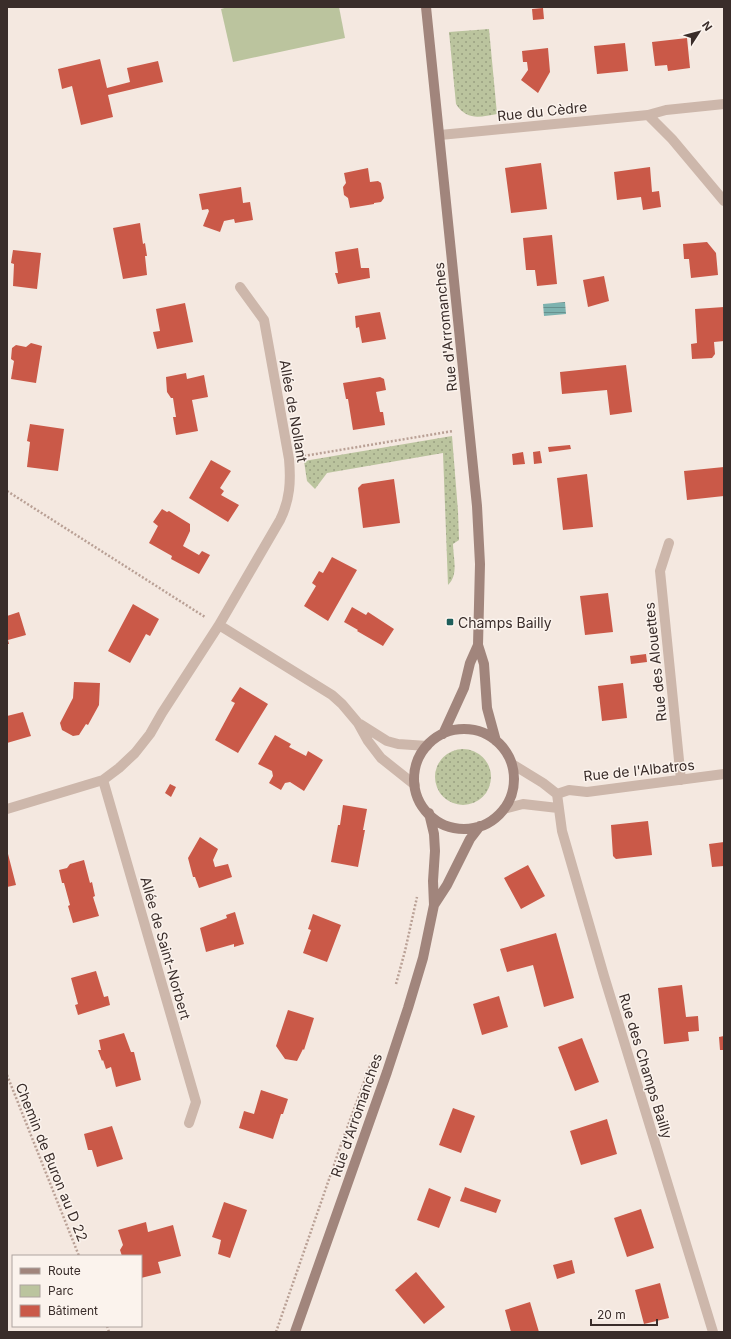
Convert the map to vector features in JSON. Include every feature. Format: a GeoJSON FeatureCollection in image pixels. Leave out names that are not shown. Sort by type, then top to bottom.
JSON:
{"type":"FeatureCollection","features":[{"type":"Feature","properties":{"kind":"main road","name":"Rue d'Arromanches"},"geometry":{"type":"LineString","coordinates":[[426,7],[477,506],[480,564],[478,645],[484,664],[486,708],[496,741]]}},
{"type":"Feature","properties":{"kind":"main road","name":"Rue d'Arromanches"},"geometry":{"type":"LineString","coordinates":[[443,734],[464,688],[470,663],[478,645]]}},
{"type":"Feature","properties":{"kind":"main road"},"geometry":{"type":"LineString","coordinates":[[471,729],[484,733],[496,741],[508,755],[512,764],[514,782],[509,801],[504,809],[489,822],[480,826],[462,828],[444,824],[429,814],[422,805],[415,785],[417,764],[421,754],[427,746],[434,739],[443,734],[457,730],[471,729]]}},
{"type":"Feature","properties":{"kind":"main road","name":"Rue d'Arromanches"},"geometry":{"type":"LineString","coordinates":[[295,1332],[408,1008],[423,958],[434,905],[433,881],[435,851],[434,834],[429,814]]}},
{"type":"Feature","properties":{"kind":"main road","name":"Rue d'Arromanches"},"geometry":{"type":"LineString","coordinates":[[434,905],[447,885],[470,839],[480,826]]}},
{"type":"Feature","properties":{"kind":"street","name":"Rue du Cèdre"},"geometry":{"type":"LineString","coordinates":[[440,135],[648,115],[666,110],[724,104]]}},
{"type":"Feature","properties":{"kind":"street"},"geometry":{"type":"LineString","coordinates":[[648,115],[672,138],[724,201]]}},
{"type":"Feature","properties":{"kind":"street","name":"Allée de Nollant"},"geometry":{"type":"LineString","coordinates":[[103,780],[135,753],[150,734],[219,625],[280,520],[286,507],[291,477],[290,458],[264,320],[240,287]]}},
{"type":"Feature","properties":{"kind":"street","name":"Rue des Alouettes"},"geometry":{"type":"LineString","coordinates":[[670,543],[660,571],[681,780]]}},
{"type":"Feature","properties":{"kind":"street"},"geometry":{"type":"LineString","coordinates":[[219,625],[332,695],[342,704],[358,723],[368,741],[381,758],[415,785]]}},
{"type":"Feature","properties":{"kind":"street"},"geometry":{"type":"LineString","coordinates":[[358,723],[387,741],[398,744],[427,746]]}},
{"type":"Feature","properties":{"kind":"street"},"geometry":{"type":"LineString","coordinates":[[512,764],[543,783],[557,794]]}},
{"type":"Feature","properties":{"kind":"street","name":"Rue de l'Albatros"},"geometry":{"type":"LineString","coordinates":[[557,794],[570,790],[587,792],[724,774]]}},
{"type":"Feature","properties":{"kind":"street"},"geometry":{"type":"LineString","coordinates":[[7,808],[103,780]]}},
{"type":"Feature","properties":{"kind":"street","name":"Allée de Saint-Norbert"},"geometry":{"type":"LineString","coordinates":[[103,780],[196,1102],[190,1123]]}},
{"type":"Feature","properties":{"kind":"street","name":"Rue des Champs Bailly"},"geometry":{"type":"LineString","coordinates":[[557,794],[562,832],[602,969],[713,1332]]}},
{"type":"Feature","properties":{"kind":"street"},"geometry":{"type":"LineString","coordinates":[[504,809],[523,804],[558,808]]}},
{"type":"Feature","properties":{"kind":"path"},"geometry":{"type":"LineString","coordinates":[[290,458],[457,430]]}},
{"type":"Feature","properties":{"kind":"path"},"geometry":{"type":"LineString","coordinates":[[7,491],[219,625]]}},
{"type":"Feature","properties":{"kind":"path"},"geometry":{"type":"LineString","coordinates":[[396,985],[418,892]]}},
{"type":"Feature","properties":{"kind":"path"},"geometry":{"type":"LineString","coordinates":[[276,1332],[373,1058]]}},
{"type":"Feature","properties":{"kind":"path","name":"Chemin de Buron au D 22"},"geometry":{"type":"LineString","coordinates":[[7,1075],[79,1255]]}},
{"type":"Feature","properties":{"kind":"green space"},"geometry":{"type":"Polygon","coordinates":[[[228,7],[339,7],[345,38],[233,62],[221,9],[228,7]]]}},
{"type":"Feature","properties":{"kind":"green space"},"geometry":{"type":"Polygon","coordinates":[[[489,29],[497,114],[479,117],[465,113],[456,104],[449,32],[489,29]]]}},
{"type":"Feature","properties":{"kind":"green space"},"geometry":{"type":"Polygon","coordinates":[[[452,436],[459,540],[453,544],[455,566],[453,576],[448,585],[443,453],[327,473],[315,489],[307,481],[304,461],[452,436]]]}},
{"type":"Feature","properties":{"kind":"green space"},"geometry":{"type":"Polygon","coordinates":[[[463,749],[474,752],[483,757],[488,766],[491,777],[488,788],[483,797],[474,802],[463,805],[452,802],[443,797],[438,788],[435,777],[438,766],[443,757],[452,752],[463,749]]]}},
{"type":"Feature","properties":{"kind":"water"},"geometry":{"type":"Polygon","coordinates":[[[565,302],[566,314],[544,316],[543,304],[565,302]]]}},
{"type":"Feature","properties":{"kind":"building"},"geometry":{"type":"Polygon","coordinates":[[[543,8],[544,19],[533,20],[532,9],[543,8]]]}},
{"type":"Feature","properties":{"kind":"building"},"geometry":{"type":"Polygon","coordinates":[[[687,38],[690,68],[668,71],[667,65],[655,66],[652,42],[687,38]]]}},
{"type":"Feature","properties":{"kind":"building"},"geometry":{"type":"Polygon","coordinates":[[[625,43],[628,71],[597,74],[594,46],[625,43]]]}},
{"type":"Feature","properties":{"kind":"building"},"geometry":{"type":"Polygon","coordinates":[[[548,48],[550,72],[538,93],[521,80],[528,70],[527,62],[523,62],[522,51],[548,48]]]}},
{"type":"Feature","properties":{"kind":"building"},"geometry":{"type":"Polygon","coordinates":[[[100,59],[107,88],[130,82],[127,68],[158,61],[163,82],[108,95],[113,117],[81,125],[72,86],[62,89],[58,69],[100,59]]]}},
{"type":"Feature","properties":{"kind":"building"},"geometry":{"type":"Polygon","coordinates":[[[541,163],[547,209],[511,213],[505,168],[541,163]]]}},
{"type":"Feature","properties":{"kind":"building"},"geometry":{"type":"Polygon","coordinates":[[[650,167],[652,192],[659,191],[661,207],[643,210],[641,197],[617,200],[614,172],[650,167]]]}},
{"type":"Feature","properties":{"kind":"building"},"geometry":{"type":"Polygon","coordinates":[[[368,168],[370,182],[378,181],[381,183],[384,198],[381,202],[350,208],[348,198],[344,195],[343,187],[346,183],[344,173],[368,168]]]}},
{"type":"Feature","properties":{"kind":"building"},"geometry":{"type":"Polygon","coordinates":[[[241,187],[243,203],[250,202],[253,220],[235,223],[234,219],[224,221],[220,232],[203,226],[209,211],[208,209],[202,210],[199,194],[241,187]]]}},
{"type":"Feature","properties":{"kind":"building"},"geometry":{"type":"Polygon","coordinates":[[[140,223],[143,244],[145,243],[147,256],[145,256],[147,275],[123,279],[113,228],[140,223]]]}},
{"type":"Feature","properties":{"kind":"building"},"geometry":{"type":"Polygon","coordinates":[[[552,235],[557,284],[537,286],[535,270],[526,270],[523,238],[552,235]]]}},
{"type":"Feature","properties":{"kind":"building"},"geometry":{"type":"Polygon","coordinates":[[[707,242],[716,253],[718,275],[691,278],[689,259],[684,259],[683,244],[707,242]]]}},
{"type":"Feature","properties":{"kind":"building"},"geometry":{"type":"Polygon","coordinates":[[[358,248],[361,268],[369,268],[370,278],[338,284],[335,273],[338,273],[335,252],[358,248]]]}},
{"type":"Feature","properties":{"kind":"building"},"geometry":{"type":"Polygon","coordinates":[[[13,250],[41,253],[37,289],[13,286],[14,264],[11,263],[13,250]]]}},
{"type":"Feature","properties":{"kind":"building"},"geometry":{"type":"Polygon","coordinates":[[[604,276],[609,301],[588,307],[583,280],[604,276]]]}},
{"type":"Feature","properties":{"kind":"building"},"geometry":{"type":"Polygon","coordinates":[[[185,303],[193,342],[157,349],[153,332],[160,331],[156,309],[185,303]]]}},
{"type":"Feature","properties":{"kind":"building"},"geometry":{"type":"Polygon","coordinates":[[[724,307],[724,341],[714,342],[715,354],[712,358],[692,359],[691,344],[697,343],[695,309],[724,307]]]}},
{"type":"Feature","properties":{"kind":"building"},"geometry":{"type":"Polygon","coordinates":[[[380,312],[386,339],[362,343],[359,327],[356,328],[355,316],[380,312]]]}},
{"type":"Feature","properties":{"kind":"building"},"geometry":{"type":"Polygon","coordinates":[[[31,343],[42,346],[36,383],[11,379],[14,361],[11,359],[12,348],[16,345],[26,347],[31,343]]]}},
{"type":"Feature","properties":{"kind":"building"},"geometry":{"type":"Polygon","coordinates":[[[626,365],[632,412],[610,415],[607,390],[562,394],[560,372],[626,365]]]}},
{"type":"Feature","properties":{"kind":"building"},"geometry":{"type":"Polygon","coordinates":[[[186,373],[187,379],[204,375],[208,397],[192,400],[198,431],[176,435],[173,417],[176,417],[173,398],[171,398],[167,392],[166,377],[186,373]]]}},
{"type":"Feature","properties":{"kind":"building"},"geometry":{"type":"Polygon","coordinates":[[[380,377],[384,379],[386,390],[376,392],[380,412],[383,412],[385,425],[353,430],[348,399],[346,399],[343,383],[380,377]]]}},
{"type":"Feature","properties":{"kind":"building"},"geometry":{"type":"Polygon","coordinates":[[[30,424],[64,429],[58,471],[27,467],[30,442],[27,441],[30,424]]]}},
{"type":"Feature","properties":{"kind":"building"},"geometry":{"type":"Polygon","coordinates":[[[570,445],[571,449],[549,452],[548,447],[570,445]]]}},
{"type":"Feature","properties":{"kind":"building"},"geometry":{"type":"Polygon","coordinates":[[[540,451],[542,463],[534,464],[533,452],[540,451]]]}},
{"type":"Feature","properties":{"kind":"building"},"geometry":{"type":"Polygon","coordinates":[[[523,452],[525,464],[513,465],[512,454],[523,452]]]}},
{"type":"Feature","properties":{"kind":"building"},"geometry":{"type":"Polygon","coordinates":[[[211,460],[231,471],[220,488],[224,491],[221,495],[239,505],[228,522],[189,498],[211,460]]]}},
{"type":"Feature","properties":{"kind":"building"},"geometry":{"type":"Polygon","coordinates":[[[724,467],[724,496],[687,500],[684,471],[724,467]]]}},
{"type":"Feature","properties":{"kind":"building"},"geometry":{"type":"Polygon","coordinates":[[[587,474],[593,527],[563,530],[557,478],[587,474]]]}},
{"type":"Feature","properties":{"kind":"building"},"geometry":{"type":"Polygon","coordinates":[[[394,479],[400,523],[363,528],[358,488],[362,484],[394,479]]]}},
{"type":"Feature","properties":{"kind":"building"},"geometry":{"type":"Polygon","coordinates":[[[162,509],[167,512],[169,511],[190,524],[190,531],[183,546],[199,555],[202,551],[210,555],[199,574],[171,559],[172,556],[149,543],[158,526],[153,522],[162,509]]]}},
{"type":"Feature","properties":{"kind":"building"},"geometry":{"type":"Polygon","coordinates":[[[332,557],[357,570],[328,621],[304,606],[316,586],[312,583],[319,571],[323,573],[332,557]]]}},
{"type":"Feature","properties":{"kind":"building"},"geometry":{"type":"Polygon","coordinates":[[[608,593],[613,632],[585,635],[580,596],[608,593]]]}},
{"type":"Feature","properties":{"kind":"building"},"geometry":{"type":"Polygon","coordinates":[[[133,604],[159,619],[150,636],[146,634],[130,663],[108,651],[133,604]]]}},
{"type":"Feature","properties":{"kind":"building"},"geometry":{"type":"Polygon","coordinates":[[[352,607],[366,615],[368,612],[394,629],[383,646],[344,622],[352,607]]]}},
{"type":"Feature","properties":{"kind":"building"},"geometry":{"type":"Polygon","coordinates":[[[19,612],[26,635],[8,640],[9,644],[7,644],[7,616],[19,612]]]}},
{"type":"Feature","properties":{"kind":"building"},"geometry":{"type":"Polygon","coordinates":[[[646,654],[647,662],[631,664],[630,656],[646,654]]]}},
{"type":"Feature","properties":{"kind":"building"},"geometry":{"type":"Polygon","coordinates":[[[74,682],[100,683],[99,705],[88,725],[86,724],[79,735],[73,736],[62,730],[60,723],[73,698],[74,682]]]}},
{"type":"Feature","properties":{"kind":"building"},"geometry":{"type":"Polygon","coordinates":[[[623,683],[627,718],[602,721],[598,686],[623,683]]]}},
{"type":"Feature","properties":{"kind":"building"},"geometry":{"type":"Polygon","coordinates":[[[240,687],[268,704],[238,753],[215,740],[235,703],[231,701],[240,687]]]}},
{"type":"Feature","properties":{"kind":"building"},"geometry":{"type":"Polygon","coordinates":[[[23,712],[31,736],[7,743],[7,716],[23,712]]]}},
{"type":"Feature","properties":{"kind":"building"},"geometry":{"type":"Polygon","coordinates":[[[275,735],[291,744],[289,747],[306,756],[308,751],[323,760],[304,791],[290,782],[285,783],[281,790],[269,783],[273,776],[272,771],[258,764],[275,735]]]}},
{"type":"Feature","properties":{"kind":"building"},"geometry":{"type":"Polygon","coordinates":[[[170,784],[176,787],[171,797],[165,793],[170,784]]]}},
{"type":"Feature","properties":{"kind":"building"},"geometry":{"type":"Polygon","coordinates":[[[343,805],[367,809],[363,830],[365,830],[358,867],[331,862],[343,805]]]}},
{"type":"Feature","properties":{"kind":"building"},"geometry":{"type":"Polygon","coordinates":[[[648,821],[652,855],[616,859],[613,856],[611,825],[648,821]]]}},
{"type":"Feature","properties":{"kind":"building"},"geometry":{"type":"Polygon","coordinates":[[[200,837],[218,849],[213,860],[215,867],[228,864],[232,877],[199,888],[195,877],[193,877],[188,858],[200,837]]]}},
{"type":"Feature","properties":{"kind":"building"},"geometry":{"type":"Polygon","coordinates":[[[724,842],[724,866],[712,867],[709,844],[724,842]]]}},
{"type":"Feature","properties":{"kind":"building"},"geometry":{"type":"Polygon","coordinates":[[[7,850],[16,885],[7,887],[7,850]]]}},
{"type":"Feature","properties":{"kind":"building"},"geometry":{"type":"Polygon","coordinates":[[[84,860],[90,883],[92,882],[95,896],[93,897],[99,916],[73,923],[68,906],[70,905],[59,870],[67,868],[70,864],[84,860]]]}},
{"type":"Feature","properties":{"kind":"building"},"geometry":{"type":"Polygon","coordinates":[[[528,865],[545,896],[521,909],[504,878],[528,865]]]}},
{"type":"Feature","properties":{"kind":"building"},"geometry":{"type":"Polygon","coordinates":[[[235,912],[244,944],[234,947],[234,944],[206,952],[200,928],[227,918],[226,915],[235,912]]]}},
{"type":"Feature","properties":{"kind":"building"},"geometry":{"type":"Polygon","coordinates":[[[313,914],[341,925],[327,962],[303,953],[311,930],[308,929],[313,914]]]}},
{"type":"Feature","properties":{"kind":"building"},"geometry":{"type":"Polygon","coordinates":[[[556,933],[574,998],[544,1007],[533,965],[507,972],[500,949],[556,933]]]}},
{"type":"Feature","properties":{"kind":"building"},"geometry":{"type":"Polygon","coordinates":[[[96,971],[104,997],[108,996],[110,1005],[78,1015],[75,1005],[78,1004],[71,978],[96,971]]]}},
{"type":"Feature","properties":{"kind":"building"},"geometry":{"type":"Polygon","coordinates":[[[682,985],[686,1017],[698,1016],[699,1031],[688,1032],[689,1041],[664,1044],[658,988],[682,985]]]}},
{"type":"Feature","properties":{"kind":"building"},"geometry":{"type":"Polygon","coordinates":[[[499,996],[508,1027],[482,1035],[473,1004],[499,996]]]}},
{"type":"Feature","properties":{"kind":"building"},"geometry":{"type":"Polygon","coordinates":[[[288,1010],[314,1018],[304,1050],[303,1049],[297,1061],[285,1059],[276,1046],[288,1010]]]}},
{"type":"Feature","properties":{"kind":"building"},"geometry":{"type":"Polygon","coordinates":[[[124,1033],[131,1052],[134,1052],[141,1080],[116,1087],[111,1067],[106,1069],[98,1050],[101,1050],[99,1040],[124,1033]]]}},
{"type":"Feature","properties":{"kind":"building"},"geometry":{"type":"Polygon","coordinates":[[[724,1036],[724,1050],[720,1050],[719,1037],[724,1036]]]}},
{"type":"Feature","properties":{"kind":"building"},"geometry":{"type":"Polygon","coordinates":[[[582,1038],[599,1082],[575,1091],[558,1047],[582,1038]]]}},
{"type":"Feature","properties":{"kind":"building"},"geometry":{"type":"Polygon","coordinates":[[[261,1090],[288,1099],[283,1114],[281,1114],[273,1139],[239,1128],[244,1111],[254,1114],[261,1090]]]}},
{"type":"Feature","properties":{"kind":"building"},"geometry":{"type":"Polygon","coordinates":[[[453,1108],[475,1116],[461,1153],[439,1145],[453,1108]]]}},
{"type":"Feature","properties":{"kind":"building"},"geometry":{"type":"Polygon","coordinates":[[[607,1119],[617,1154],[581,1165],[570,1131],[607,1119]]]}},
{"type":"Feature","properties":{"kind":"building"},"geometry":{"type":"Polygon","coordinates":[[[112,1126],[123,1159],[97,1167],[92,1150],[88,1150],[84,1134],[112,1126]]]}},
{"type":"Feature","properties":{"kind":"building"},"geometry":{"type":"Polygon","coordinates":[[[465,1187],[501,1200],[496,1213],[460,1201],[465,1187]]]}},
{"type":"Feature","properties":{"kind":"building"},"geometry":{"type":"Polygon","coordinates":[[[429,1188],[451,1197],[439,1228],[417,1220],[429,1188]]]}},
{"type":"Feature","properties":{"kind":"building"},"geometry":{"type":"Polygon","coordinates":[[[224,1202],[247,1210],[230,1258],[218,1254],[221,1240],[212,1237],[224,1202]]]}},
{"type":"Feature","properties":{"kind":"building"},"geometry":{"type":"Polygon","coordinates":[[[641,1209],[654,1248],[627,1257],[614,1218],[641,1209]]]}},
{"type":"Feature","properties":{"kind":"building"},"geometry":{"type":"Polygon","coordinates":[[[146,1222],[148,1232],[173,1225],[181,1256],[158,1262],[161,1273],[142,1278],[142,1255],[122,1255],[120,1250],[123,1245],[118,1230],[146,1222]]]}},
{"type":"Feature","properties":{"kind":"building"},"geometry":{"type":"Polygon","coordinates":[[[572,1260],[575,1273],[557,1279],[553,1265],[572,1260]]]}},
{"type":"Feature","properties":{"kind":"building"},"geometry":{"type":"Polygon","coordinates":[[[416,1272],[445,1307],[424,1324],[395,1290],[416,1272]]]}},
{"type":"Feature","properties":{"kind":"building"},"geometry":{"type":"Polygon","coordinates":[[[660,1283],[669,1318],[644,1324],[635,1290],[660,1283]]]}},
{"type":"Feature","properties":{"kind":"building"},"geometry":{"type":"Polygon","coordinates":[[[530,1302],[539,1332],[511,1332],[505,1310],[530,1302]]]}},
{"type":"Feature","properties":{"kind":"place","name":"Champs Bailly"},"geometry":{"type":"Point","coordinates":[450,622]}}]}
